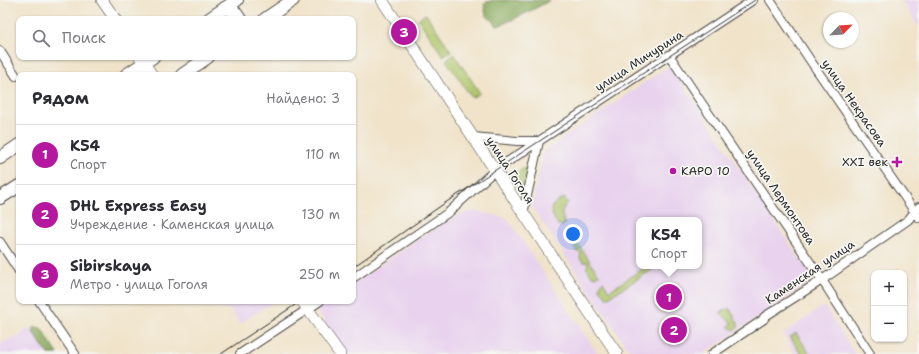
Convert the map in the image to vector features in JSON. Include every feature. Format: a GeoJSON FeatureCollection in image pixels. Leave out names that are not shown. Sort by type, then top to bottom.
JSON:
{"type":"FeatureCollection","features":[{"type":"Feature","properties":{"kind":"main road"},"geometry":{"type":"LineString","coordinates":[[102,0],[113,16]]}},
{"type":"Feature","properties":{"kind":"main road"},"geometry":{"type":"LineString","coordinates":[[214,16],[237,0]]}},
{"type":"Feature","properties":{"kind":"main road"},"geometry":{"type":"LineString","coordinates":[[269,16],[293,0]]}},
{"type":"Feature","properties":{"kind":"main road","name":"улица Гоголя"},"geometry":{"type":"LineString","coordinates":[[382,0],[617,354]]}},
{"type":"Feature","properties":{"kind":"main road"},"geometry":{"type":"LineString","coordinates":[[226,8],[235,12],[238,16]]}},
{"type":"Feature","properties":{"kind":"main road"},"geometry":{"type":"LineString","coordinates":[[130,72],[144,60]]}},
{"type":"Feature","properties":{"kind":"main road"},"geometry":{"type":"LineString","coordinates":[[145,60],[151,72]]}},
{"type":"Feature","properties":{"kind":"main road"},"geometry":{"type":"LineString","coordinates":[[186,72],[204,60]]}},
{"type":"Feature","properties":{"kind":"main road"},"geometry":{"type":"LineString","coordinates":[[0,158],[16,148]]}},
{"type":"Feature","properties":{"kind":"main road"},"geometry":{"type":"LineString","coordinates":[[0,198],[16,188]]}},
{"type":"Feature","properties":{"kind":"main road"},"geometry":{"type":"LineString","coordinates":[[305,305],[340,354]]}},
{"type":"Feature","properties":{"kind":"street","name":"улица Мичурина"},"geometry":{"type":"LineString","coordinates":[[356,276],[449,212],[495,170],[753,0]]}},
{"type":"Feature","properties":{"kind":"street","name":"улица Некрасова"},"geometry":{"type":"LineString","coordinates":[[770,0],[812,63],[918,213]]}},
{"type":"Feature","properties":{"kind":"street"},"geometry":{"type":"LineString","coordinates":[[0,51],[16,76]]}},
{"type":"Feature","properties":{"kind":"street","name":"улица Лермонтова"},"geometry":{"type":"LineString","coordinates":[[669,55],[822,280],[870,354]]}},
{"type":"Feature","properties":{"kind":"street"},"geometry":{"type":"LineString","coordinates":[[473,137],[517,141],[539,141],[524,214]]}},
{"type":"Feature","properties":{"kind":"street","name":"Каменская улица"},"geometry":{"type":"LineString","coordinates":[[712,354],[918,213]]}},
{"type":"Feature","properties":{"kind":"street"},"geometry":{"type":"LineString","coordinates":[[0,242],[16,266]]}},
{"type":"Feature","properties":{"kind":"street"},"geometry":{"type":"LineString","coordinates":[[41,304],[75,354]]}},
{"type":"Feature","properties":{"kind":"street"},"geometry":{"type":"LineString","coordinates":[[240,354],[305,305]]}},
{"type":"Feature","properties":{"kind":"shaded area"},"geometry":{"type":"Polygon","coordinates":[[[901,0],[919,0],[919,27],[901,0]]]}},
{"type":"Feature","properties":{"kind":"shaded area"},"geometry":{"type":"Polygon","coordinates":[[[670,65],[814,280],[703,354],[632,354],[532,207],[544,151],[670,65]]]}},
{"type":"Feature","properties":{"kind":"shaded area"},"geometry":{"type":"Polygon","coordinates":[[[475,211],[507,218],[598,354],[347,354],[316,309],[324,304],[356,304],[356,282],[427,233],[456,216],[475,211]]]}},
{"type":"Feature","properties":{"kind":"shaded area"},"geometry":{"type":"Polygon","coordinates":[[[270,304],[240,324],[230,309],[192,305],[270,304]]]}},
{"type":"Feature","properties":{"kind":"shaded area"},"geometry":{"type":"Polygon","coordinates":[[[824,306],[855,354],[795,354],[783,334],[824,306]]]}},
{"type":"Feature","properties":{"kind":"shaded area"},"geometry":{"type":"Polygon","coordinates":[[[32,327],[51,354],[0,354],[0,345],[11,338],[14,339],[32,327]]]}},
{"type":"Feature","properties":{"kind":"green space"},"geometry":{"type":"Polygon","coordinates":[[[495,0],[550,0],[497,26],[486,15],[484,5],[486,2],[495,0]]]}},
{"type":"Feature","properties":{"kind":"green space"},"geometry":{"type":"Polygon","coordinates":[[[426,14],[451,51],[443,56],[418,19],[426,14]]]}},
{"type":"Feature","properties":{"kind":"green space"},"geometry":{"type":"Polygon","coordinates":[[[454,54],[480,93],[472,98],[446,60],[454,54]]]}},
{"type":"Feature","properties":{"kind":"green space"},"geometry":{"type":"Polygon","coordinates":[[[528,166],[522,196],[510,177],[528,166]]]}},
{"type":"Feature","properties":{"kind":"green space"},"geometry":{"type":"Polygon","coordinates":[[[564,198],[568,203],[562,210],[565,224],[563,226],[558,225],[551,209],[554,204],[564,198]]]}},
{"type":"Feature","properties":{"kind":"green space"},"geometry":{"type":"Polygon","coordinates":[[[568,229],[599,275],[597,277],[592,276],[586,267],[588,265],[587,262],[583,262],[580,258],[581,253],[577,252],[574,248],[575,244],[570,242],[565,235],[568,229]]]}},
{"type":"Feature","properties":{"kind":"green space"},"geometry":{"type":"Polygon","coordinates":[[[642,269],[653,269],[609,297],[606,297],[599,287],[603,281],[609,291],[642,269]]]}},
{"type":"Feature","properties":{"kind":"green space"},"geometry":{"type":"Polygon","coordinates":[[[729,308],[738,323],[738,328],[735,330],[728,327],[732,323],[720,313],[729,308]]]}},
{"type":"Feature","properties":{"kind":"green space"},"geometry":{"type":"Polygon","coordinates":[[[35,327],[41,328],[58,354],[48,354],[33,332],[35,327]]]}},
{"type":"Feature","properties":{"kind":"green space"},"geometry":{"type":"Polygon","coordinates":[[[796,333],[810,354],[801,354],[790,337],[796,333]]]}},
{"type":"Feature","properties":{"kind":"tram line"},"geometry":{"type":"LineString","coordinates":[[356,265],[445,203],[755,0]]}},
{"type":"Feature","properties":{"kind":"tram line"},"geometry":{"type":"LineString","coordinates":[[221,354],[296,304]]}},
{"type":"Feature","properties":{"kind":"place","name":"Sibirskaya"},"geometry":{"type":"Point","coordinates":[404,32]}},
{"type":"Feature","properties":{"kind":"place","name":"XXI век"},"geometry":{"type":"Point","coordinates":[897,162]}},
{"type":"Feature","properties":{"kind":"place","name":"КАРО 10"},"geometry":{"type":"Point","coordinates":[673,171]}},
{"type":"Feature","properties":{"kind":"place","name":"К54"},"geometry":{"type":"Point","coordinates":[669,297]}},
{"type":"Feature","properties":{"kind":"place","name":"DHL Express Easy"},"geometry":{"type":"Point","coordinates":[674,330]}}]}
